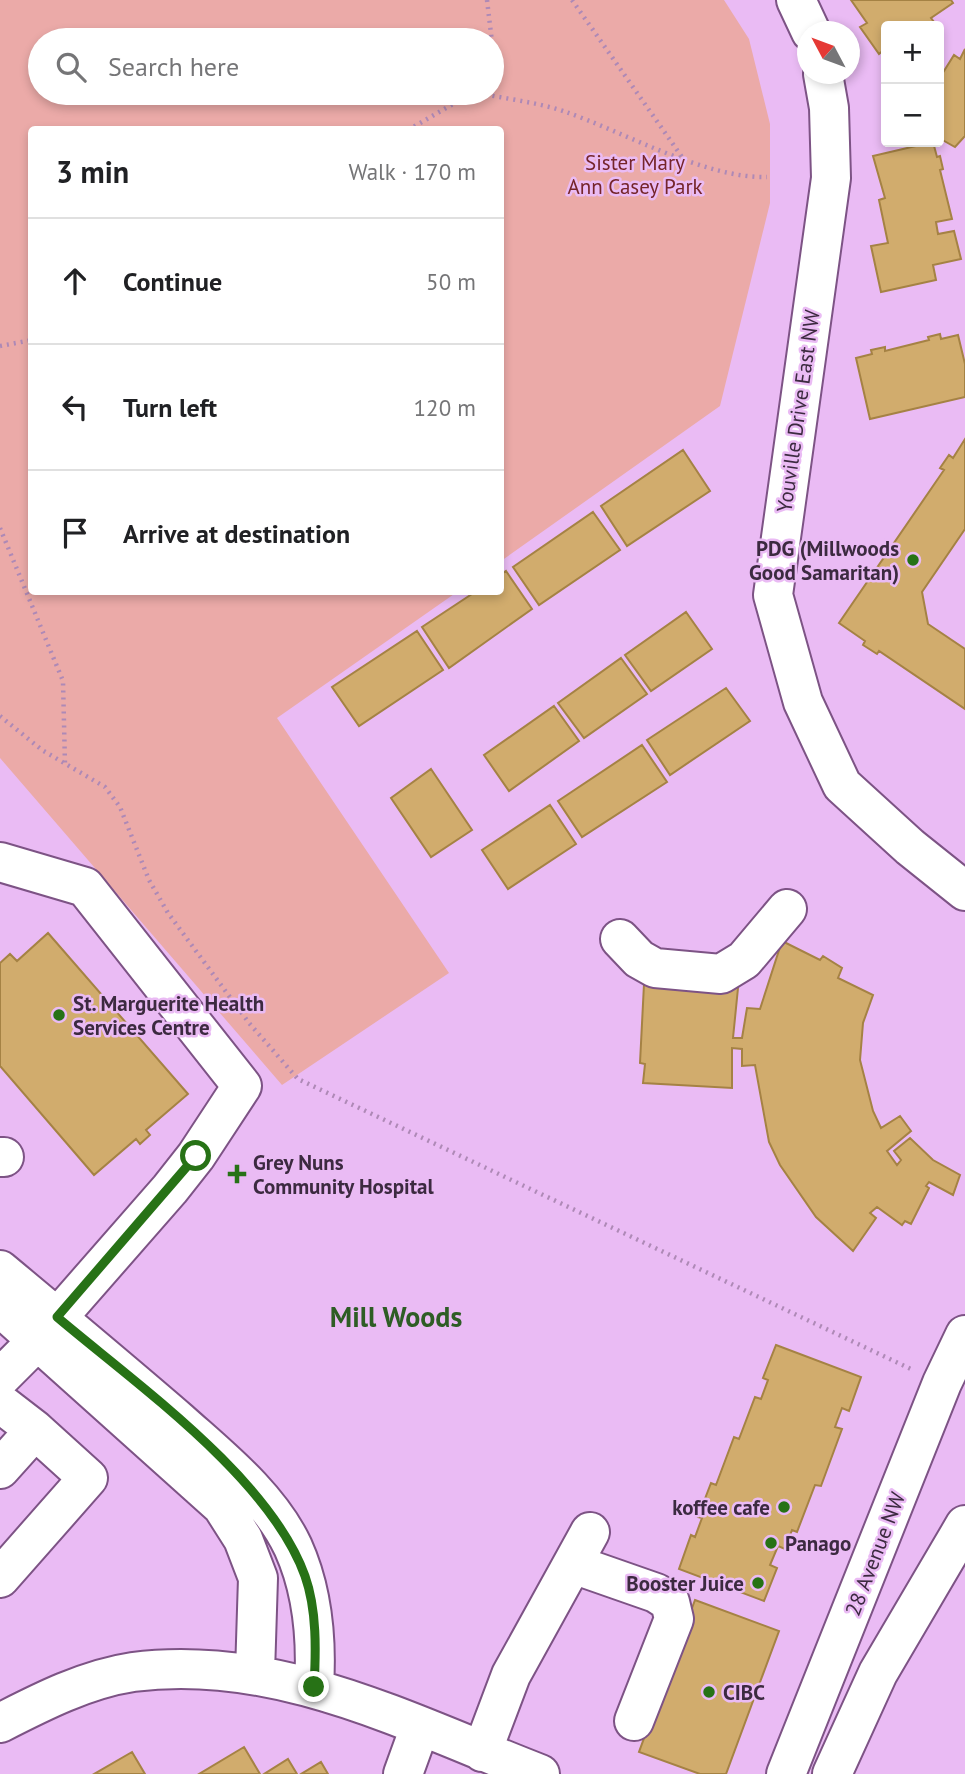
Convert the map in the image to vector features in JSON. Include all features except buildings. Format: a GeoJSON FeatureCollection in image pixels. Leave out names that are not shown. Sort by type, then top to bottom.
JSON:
{"type":"FeatureCollection","features":[{"type":"Feature","properties":{"kind":"street"},"geometry":{"type":"LineString","coordinates":[[796,0],[806,21]]}},
{"type":"Feature","properties":{"kind":"street","name":"Youville Drive East NW"},"geometry":{"type":"LineString","coordinates":[[825,84],[829,108],[831,178],[773,595],[803,702],[842,785],[910,847],[965,891]]}},
{"type":"Feature","properties":{"kind":"street"},"geometry":{"type":"LineString","coordinates":[[0,862],[85,887],[242,1086],[196,1156],[170,1189],[47,1329],[0,1378]]}},
{"type":"Feature","properties":{"kind":"street"},"geometry":{"type":"LineString","coordinates":[[621,939],[639,959],[656,968],[721,974],[744,960],[787,909]]}},
{"type":"Feature","properties":{"kind":"street"},"geometry":{"type":"LineString","coordinates":[[0,1270],[47,1329],[222,1506],[243,1539],[258,1578],[255,1673]]}},
{"type":"Feature","properties":{"kind":"street"},"geometry":{"type":"LineString","coordinates":[[0,1307],[47,1329],[228,1465],[267,1508],[291,1544],[306,1578],[315,1637],[314,1687]]}},
{"type":"Feature","properties":{"kind":"street","name":"28 Avenue NW"},"geometry":{"type":"LineString","coordinates":[[786,1774],[942,1383],[965,1335]]}},
{"type":"Feature","properties":{"kind":"street"},"geometry":{"type":"LineString","coordinates":[[0,1403],[35,1430],[88,1478],[0,1578]]}},
{"type":"Feature","properties":{"kind":"street"},"geometry":{"type":"LineString","coordinates":[[0,1469],[35,1430]]}},
{"type":"Feature","properties":{"kind":"street"},"geometry":{"type":"LineString","coordinates":[[832,1774],[878,1673],[965,1525]]}},
{"type":"Feature","properties":{"kind":"street"},"geometry":{"type":"LineString","coordinates":[[482,1752],[511,1675],[582,1548],[670,1602],[674,1619],[634,1721]]}},
{"type":"Feature","properties":{"kind":"street"},"geometry":{"type":"LineString","coordinates":[[0,1723],[45,1700],[133,1672],[221,1669],[255,1673],[314,1687],[540,1774]]}},
{"type":"Feature","properties":{"kind":"street"},"geometry":{"type":"LineString","coordinates":[[403,1774],[420,1727]]}},
{"type":"Feature","properties":{"kind":"path"},"geometry":{"type":"LineString","coordinates":[[487,0],[490,28]]}},
{"type":"Feature","properties":{"kind":"path"},"geometry":{"type":"LineString","coordinates":[[572,0],[684,160]]}},
{"type":"Feature","properties":{"kind":"path"},"geometry":{"type":"LineString","coordinates":[[504,98],[561,110],[684,160],[741,174],[767,177]]}},
{"type":"Feature","properties":{"kind":"path"},"geometry":{"type":"LineString","coordinates":[[415,126],[451,105]]}},
{"type":"Feature","properties":{"kind":"path"},"geometry":{"type":"LineString","coordinates":[[0,346],[28,341]]}},
{"type":"Feature","properties":{"kind":"path"},"geometry":{"type":"LineString","coordinates":[[0,528],[63,681],[65,765]]}},
{"type":"Feature","properties":{"kind":"path"},"geometry":{"type":"LineString","coordinates":[[0,716],[65,765],[105,787],[115,798],[159,899],[249,1023],[298,1079],[942,1383]]}},
{"type":"Feature","properties":{"kind":"green space","name":"Sister Mary Ann Casey Park"},"geometry":{"type":"Polygon","coordinates":[[[0,0],[724,0],[749,39],[770,124],[770,203],[720,406],[504,559],[504,126],[28,126],[28,595],[453,595],[277,718],[449,973],[282,1085],[0,758],[0,0]]]}},
{"type":"Feature","properties":{"kind":"place","name":"PDG (Millwoods Good Samaritan)"},"geometry":{"type":"Point","coordinates":[913,560]}},
{"type":"Feature","properties":{"kind":"place","name":"St. Marguerite Health Services Centre"},"geometry":{"type":"Point","coordinates":[59,1015]}},
{"type":"Feature","properties":{"kind":"place","name":"Grey Nuns Community Hospital"},"geometry":{"type":"Point","coordinates":[237,1174]}},
{"type":"Feature","properties":{"kind":"place","name":"koffee cafe"},"geometry":{"type":"Point","coordinates":[784,1507]}},
{"type":"Feature","properties":{"kind":"place","name":"Panago"},"geometry":{"type":"Point","coordinates":[771,1543]}},
{"type":"Feature","properties":{"kind":"place","name":"Booster Juice"},"geometry":{"type":"Point","coordinates":[758,1583]}},
{"type":"Feature","properties":{"kind":"place","name":"CIBC"},"geometry":{"type":"Point","coordinates":[709,1692]}},
{"type":"Feature","properties":{"kind":"district","name":"Mill Woods"},"geometry":{"type":"Point","coordinates":[396,1316]}},
{"type":"Feature","properties":{"kind":"route"},"geometry":{"type":"LineString","coordinates":[[196,1156],[57,1317],[228,1465],[267,1508],[291,1544],[306,1578],[314,1629],[314,1687]]}}]}
